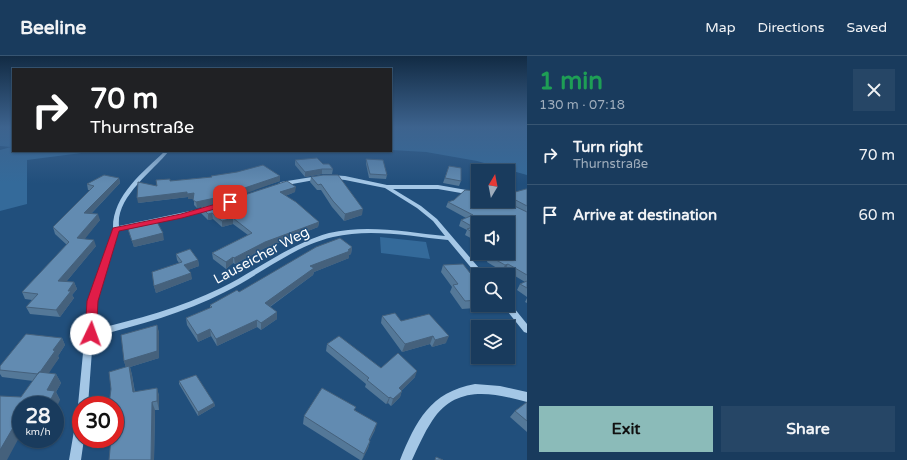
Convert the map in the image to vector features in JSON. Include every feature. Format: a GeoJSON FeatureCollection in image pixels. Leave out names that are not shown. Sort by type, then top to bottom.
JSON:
{"type":"FeatureCollection","features":[{"type":"Feature","properties":{"kind":"street"},"geometry":{"type":"LineString","coordinates":[[84,396],[91,334],[92,301],[116,229],[115,218],[125,197],[166,152]]}},
{"type":"Feature","properties":{"kind":"street"},"geometry":{"type":"LineString","coordinates":[[275,187],[300,180],[322,177],[345,178],[387,187],[438,188],[471,193]]}},
{"type":"Feature","properties":{"kind":"street"},"geometry":{"type":"LineString","coordinates":[[387,187],[419,207],[435,220],[475,268]]}},
{"type":"Feature","properties":{"kind":"street"},"geometry":{"type":"LineString","coordinates":[[116,229],[218,206]]}},
{"type":"Feature","properties":{"kind":"street","name":"Lauseicher Weg"},"geometry":{"type":"LineString","coordinates":[[91,334],[145,321],[195,304],[225,290],[301,245],[332,234],[358,232],[389,233],[449,238]]}},
{"type":"Feature","properties":{"kind":"street"},"geometry":{"type":"LineString","coordinates":[[513,312],[527,330]]}},
{"type":"Feature","properties":{"kind":"street"},"geometry":{"type":"LineString","coordinates":[[406,460],[430,414],[450,395],[469,388],[492,388],[527,396]]}},
{"type":"Feature","properties":{"kind":"street"},"geometry":{"type":"LineString","coordinates":[[76,460],[78,448]]}},
{"type":"Feature","properties":{"kind":"shaded area"},"geometry":{"type":"Polygon","coordinates":[[[0,146],[12,146],[12,152],[89,152],[27,160],[27,204],[0,211],[0,150],[11,147],[0,146]]]}},
{"type":"Feature","properties":{"kind":"shaded area"},"geometry":{"type":"Polygon","coordinates":[[[392,146],[527,146],[527,175],[515,172],[515,164],[488,164],[426,152],[392,150],[392,146]]]}},
{"type":"Feature","properties":{"kind":"shaded area"},"geometry":{"type":"Polygon","coordinates":[[[380,237],[426,242],[430,259],[381,253],[380,237]]]}},
{"type":"Feature","properties":{"kind":"building"},"geometry":{"type":"Polygon","coordinates":[[[317,158],[323,164],[329,164],[333,169],[305,172],[295,160],[317,158]]]}},
{"type":"Feature","properties":{"kind":"building"},"geometry":{"type":"Polygon","coordinates":[[[366,159],[383,160],[387,175],[370,174],[366,159]]]}},
{"type":"Feature","properties":{"kind":"building"},"geometry":{"type":"Polygon","coordinates":[[[263,165],[280,176],[215,198],[196,202],[193,200],[194,193],[187,194],[187,192],[137,198],[138,182],[157,186],[156,180],[170,179],[170,181],[212,177],[211,176],[237,172],[263,165]]]}},
{"type":"Feature","properties":{"kind":"building"},"geometry":{"type":"Polygon","coordinates":[[[449,166],[461,168],[461,181],[445,178],[449,166]]]}},
{"type":"Feature","properties":{"kind":"building"},"geometry":{"type":"Polygon","coordinates":[[[104,175],[119,178],[84,213],[98,214],[77,238],[94,240],[58,281],[74,282],[68,291],[71,291],[56,310],[26,307],[38,294],[22,292],[69,242],[53,227],[94,186],[87,184],[104,175]]]}},
{"type":"Feature","properties":{"kind":"building"},"geometry":{"type":"Polygon","coordinates":[[[338,175],[363,209],[345,214],[333,201],[321,184],[318,185],[311,177],[338,175]]]}},
{"type":"Feature","properties":{"kind":"building"},"geometry":{"type":"Polygon","coordinates":[[[287,181],[296,187],[280,192],[296,202],[319,222],[265,242],[234,258],[233,257],[226,262],[212,253],[252,233],[233,218],[222,221],[212,213],[208,214],[201,207],[220,203],[287,181]]]}},
{"type":"Feature","properties":{"kind":"building"},"geometry":{"type":"Polygon","coordinates":[[[527,189],[527,206],[515,200],[515,192],[527,189]]]}},
{"type":"Feature","properties":{"kind":"building"},"geometry":{"type":"Polygon","coordinates":[[[465,190],[471,190],[471,208],[515,208],[515,206],[527,212],[527,275],[508,264],[505,265],[496,260],[515,260],[515,216],[471,216],[471,226],[461,220],[473,215],[448,202],[454,200],[465,190]]]}},
{"type":"Feature","properties":{"kind":"building"},"geometry":{"type":"Polygon","coordinates":[[[157,222],[163,233],[132,241],[128,229],[157,222]]]}},
{"type":"Feature","properties":{"kind":"building"},"geometry":{"type":"Polygon","coordinates":[[[340,238],[352,247],[348,250],[350,251],[310,266],[314,268],[265,303],[277,312],[261,323],[257,320],[216,339],[210,329],[197,335],[186,318],[212,307],[210,305],[237,290],[239,292],[316,247],[340,238]]]}},
{"type":"Feature","properties":{"kind":"building"},"geometry":{"type":"Polygon","coordinates":[[[190,249],[198,260],[184,265],[191,273],[154,286],[152,272],[182,262],[176,254],[190,249]]]}},
{"type":"Feature","properties":{"kind":"building"},"geometry":{"type":"Polygon","coordinates":[[[463,264],[471,274],[471,301],[465,301],[453,285],[458,284],[443,265],[463,264]]]}},
{"type":"Feature","properties":{"kind":"building"},"geometry":{"type":"Polygon","coordinates":[[[527,281],[527,288],[520,284],[527,281]]]}},
{"type":"Feature","properties":{"kind":"building"},"geometry":{"type":"Polygon","coordinates":[[[395,313],[401,321],[429,314],[449,336],[435,340],[433,336],[405,344],[382,316],[395,313]]]}},
{"type":"Feature","properties":{"kind":"building"},"geometry":{"type":"Polygon","coordinates":[[[157,325],[157,351],[124,361],[121,335],[157,325]]]}},
{"type":"Feature","properties":{"kind":"building"},"geometry":{"type":"Polygon","coordinates":[[[26,334],[62,338],[53,350],[55,351],[38,374],[0,370],[0,366],[26,334]]]}},
{"type":"Feature","properties":{"kind":"building"},"geometry":{"type":"Polygon","coordinates":[[[339,336],[381,368],[398,353],[417,371],[399,388],[402,391],[393,399],[390,397],[389,398],[367,380],[369,378],[327,344],[339,336]]]}},
{"type":"Feature","properties":{"kind":"building"},"geometry":{"type":"Polygon","coordinates":[[[129,366],[133,392],[157,388],[157,401],[152,402],[151,460],[109,460],[110,448],[124,448],[124,396],[110,396],[111,389],[109,372],[129,366]]]}},
{"type":"Feature","properties":{"kind":"building"},"geometry":{"type":"Polygon","coordinates":[[[39,372],[56,374],[47,390],[55,391],[52,396],[22,396],[39,372]]]}},
{"type":"Feature","properties":{"kind":"building"},"geometry":{"type":"Polygon","coordinates":[[[196,375],[214,403],[198,412],[179,381],[196,375]]]}},
{"type":"Feature","properties":{"kind":"building"},"geometry":{"type":"Polygon","coordinates":[[[322,388],[356,407],[354,410],[377,423],[364,454],[304,416],[322,388]]]}},
{"type":"Feature","properties":{"kind":"building"},"geometry":{"type":"Polygon","coordinates":[[[0,396],[12,397],[12,429],[0,450],[0,396]]]}},
{"type":"Feature","properties":{"kind":"building"},"geometry":{"type":"Polygon","coordinates":[[[527,402],[527,421],[515,411],[527,402]]]}},
{"type":"Feature","properties":{"kind":"building"},"geometry":{"type":"Polygon","coordinates":[[[436,457],[443,460],[435,460],[436,457]]]}},
{"type":"Feature","properties":{"kind":"route"},"geometry":{"type":"LineString","coordinates":[[91,334],[92,301],[116,229],[182,216],[230,202]]}}]}
